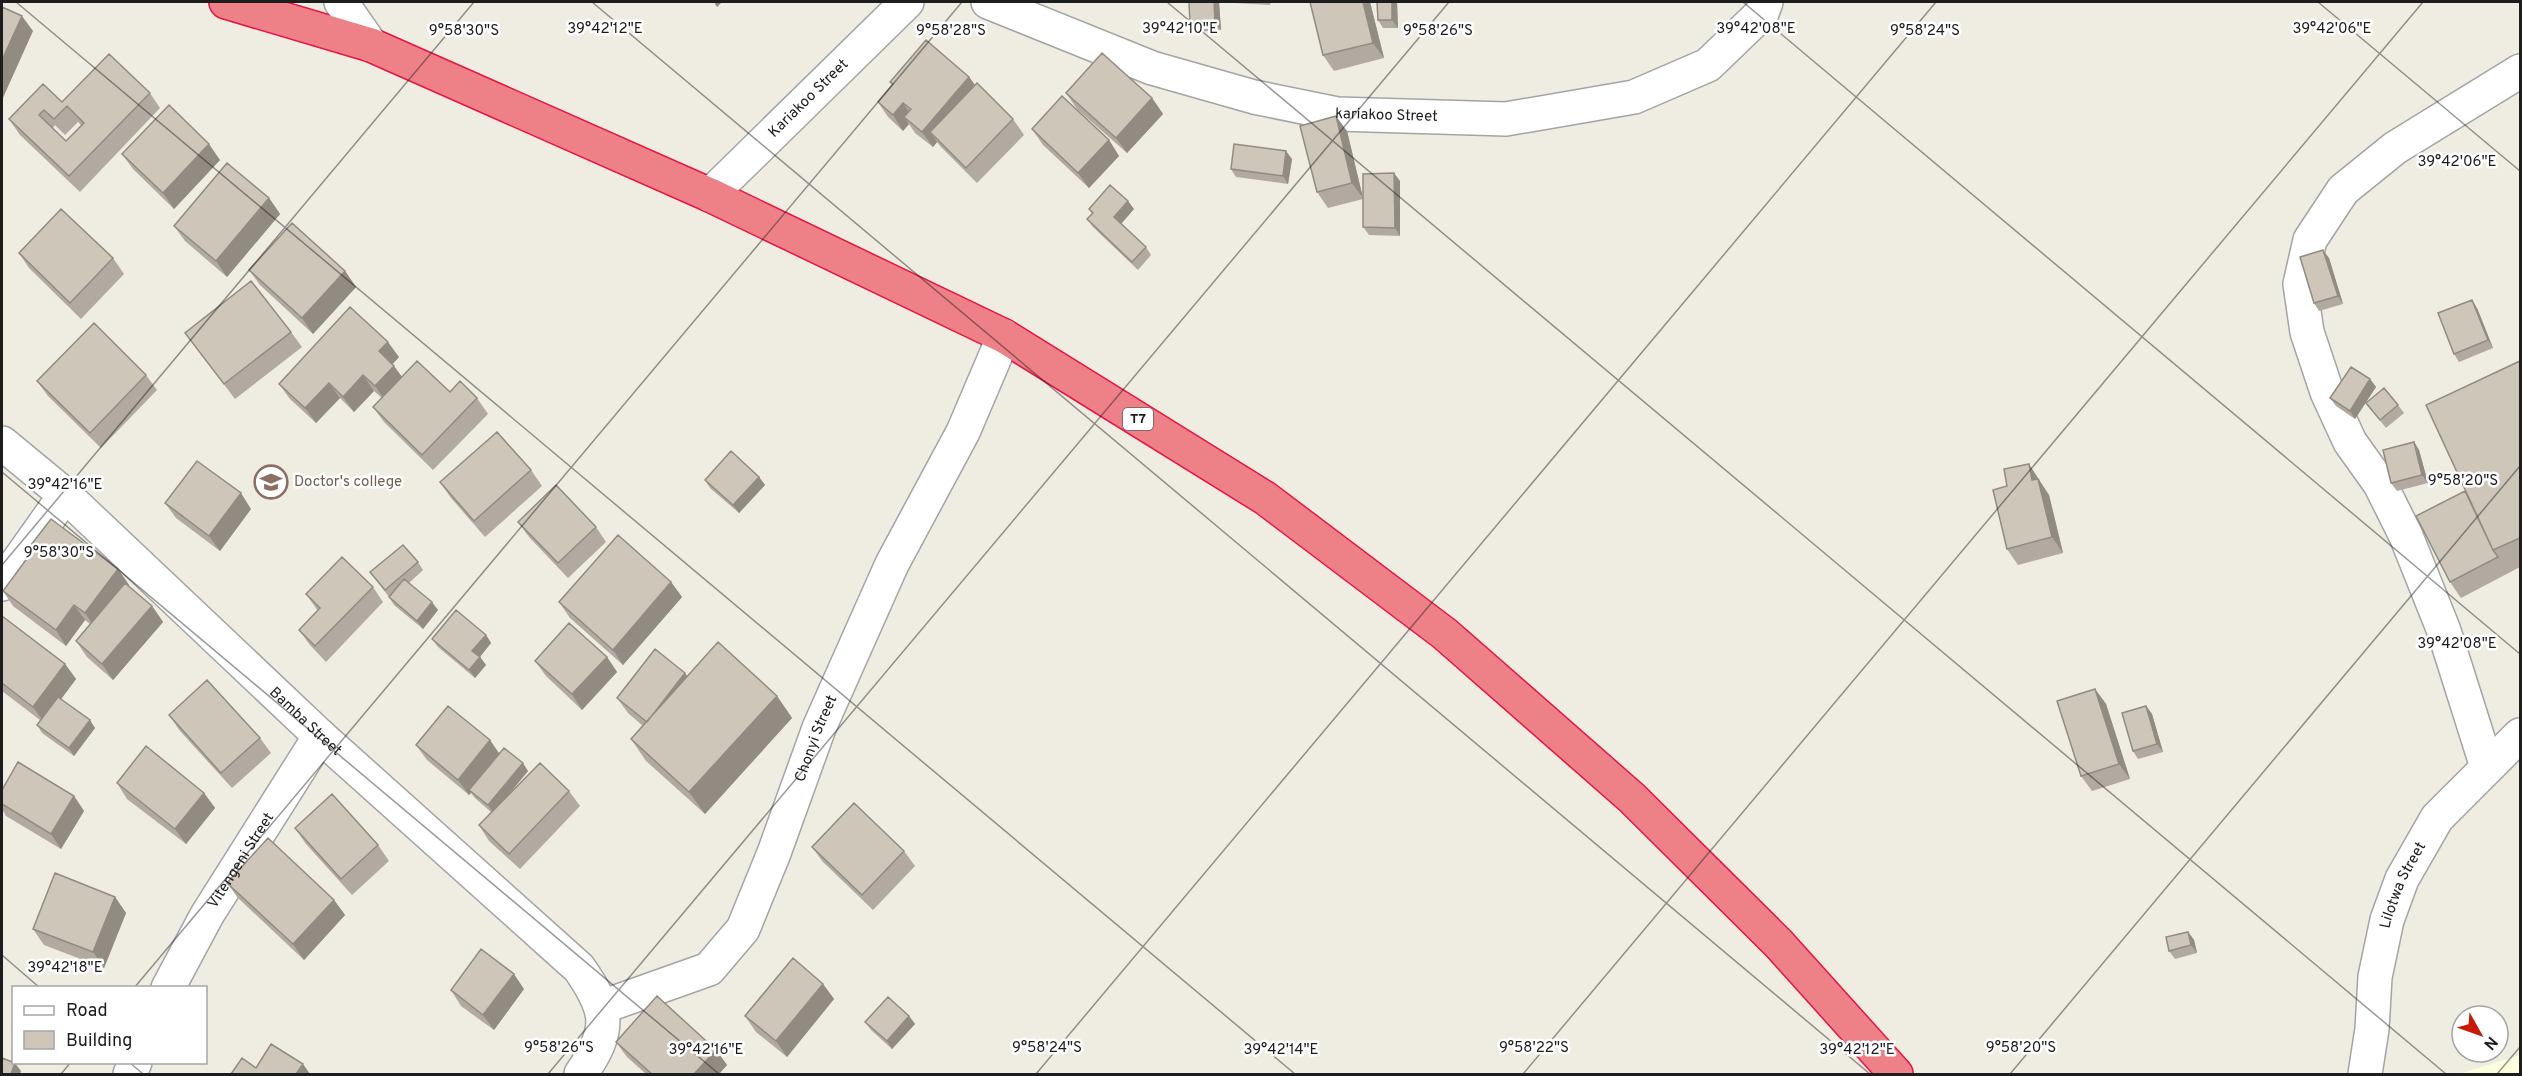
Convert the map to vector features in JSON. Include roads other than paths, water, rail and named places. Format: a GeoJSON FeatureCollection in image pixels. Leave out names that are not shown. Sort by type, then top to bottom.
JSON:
{"type":"FeatureCollection","features":[{"type":"Feature","properties":{"kind":"highway","name":"T7"},"geometry":{"type":"LineString","coordinates":[[226,2],[371,45],[710,195],[1004,336],[1265,498],[1445,634],[1632,798],[1779,944],[1896,1074]]}},
{"type":"Feature","properties":{"kind":"street"},"geometry":{"type":"LineString","coordinates":[[341,2],[371,45]]}},
{"type":"Feature","properties":{"kind":"street","name":"Kariakoo Street"},"geometry":{"type":"LineString","coordinates":[[710,195],[907,2]]}},
{"type":"Feature","properties":{"kind":"street","name":"kariakoo Street"},"geometry":{"type":"LineString","coordinates":[[988,2],[1152,68],[1254,97],[1337,114],[1506,119],[1634,97],[1708,65],[1762,13],[1766,2]]}},
{"type":"Feature","properties":{"kind":"street"},"geometry":{"type":"LineString","coordinates":[[2487,767],[2444,631],[2406,536],[2380,484],[2350,442],[2327,392],[2307,332],[2300,284],[2310,240],[2343,190],[2395,148],[2520,70]]}},
{"type":"Feature","properties":{"kind":"street","name":"Chonyi Street"},"geometry":{"type":"LineString","coordinates":[[602,1007],[709,969],[743,929],[774,854],[824,717],[892,564],[963,432],[1004,336]]}},
{"type":"Feature","properties":{"kind":"street","name":"Bamba Street"},"geometry":{"type":"LineString","coordinates":[[2,442],[65,495],[320,736],[579,968],[594,989],[602,1007]]}},
{"type":"Feature","properties":{"kind":"street"},"geometry":{"type":"LineString","coordinates":[[2,584],[65,495]]}},
{"type":"Feature","properties":{"kind":"street","name":"Lilotwa Street"},"geometry":{"type":"LineString","coordinates":[[2366,1074],[2372,1029],[2375,977],[2387,920],[2402,879],[2437,818],[2520,735]]}},
{"type":"Feature","properties":{"kind":"street","name":"Vitengeni Street"},"geometry":{"type":"LineString","coordinates":[[169,986],[207,915],[320,736]]}},
{"type":"Feature","properties":{"kind":"street"},"geometry":{"type":"LineString","coordinates":[[581,1074],[597,1049],[603,1026],[602,1007]]}},
{"type":"Feature","properties":{"kind":"place","name":"Doctor's college"},"geometry":{"type":"Point","coordinates":[271,482]}}]}
